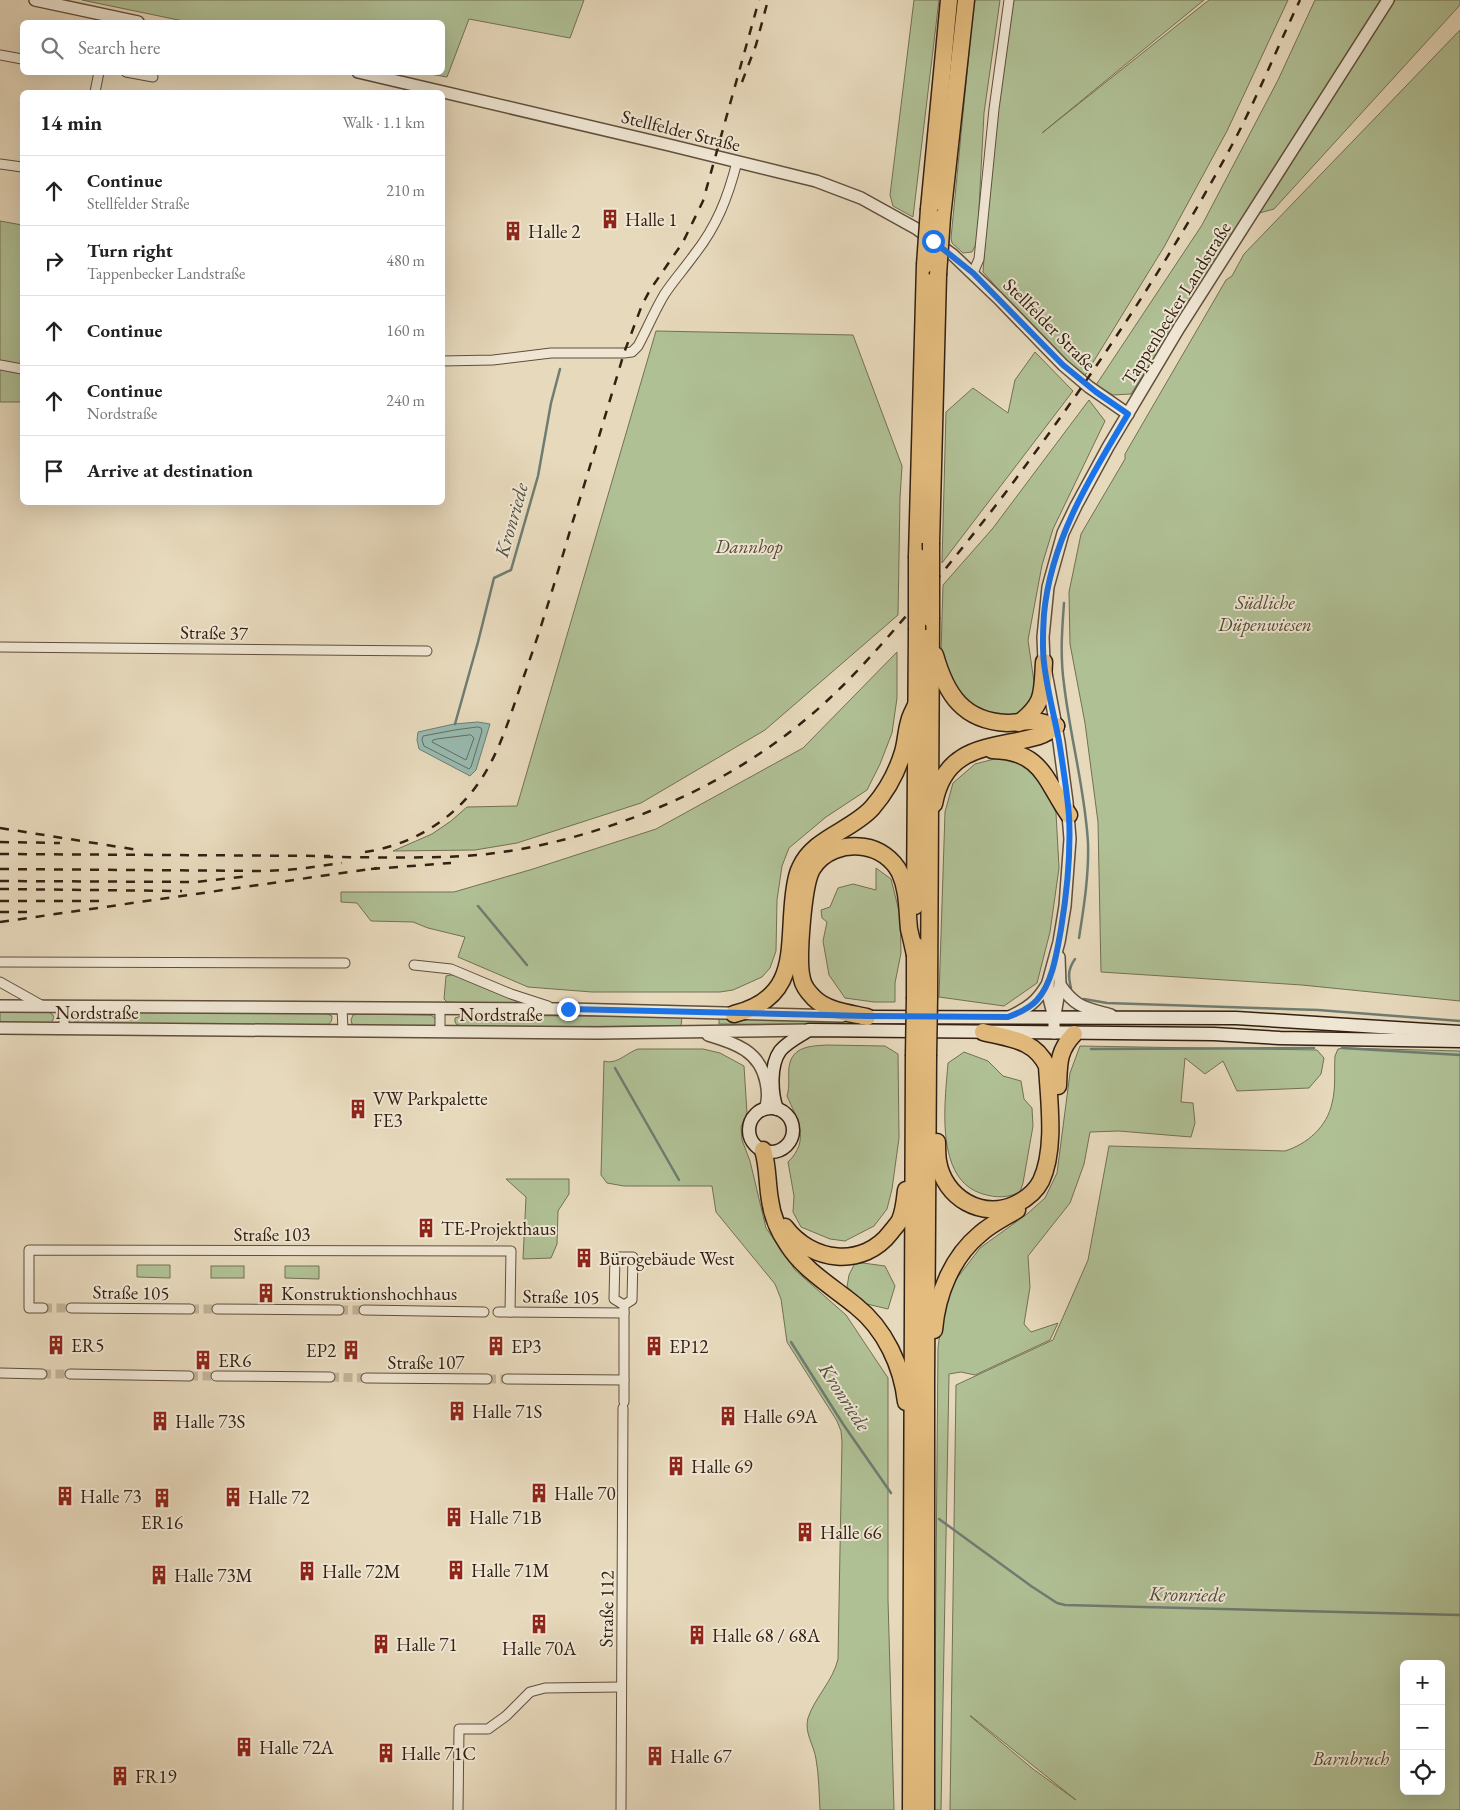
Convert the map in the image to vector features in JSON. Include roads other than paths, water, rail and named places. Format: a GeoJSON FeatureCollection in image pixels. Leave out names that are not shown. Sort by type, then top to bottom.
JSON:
{"type":"FeatureCollection","features":[{"type":"Feature","properties":{"kind":"highway"},"geometry":{"type":"LineString","coordinates":[[926,1810],[926,1381],[921,1056],[929,828],[924,635],[917,556],[935,213],[949,0]]}},
{"type":"Feature","properties":{"kind":"highway"},"geometry":{"type":"LineString","coordinates":[[935,213],[966,0]]}},
{"type":"Feature","properties":{"kind":"highway"},"geometry":{"type":"LineString","coordinates":[[915,954],[916,704],[924,635],[931,619],[932,270]]}},
{"type":"Feature","properties":{"kind":"highway"},"geometry":{"type":"LineString","coordinates":[[924,635],[949,692],[960,705],[974,715],[992,722],[1019,723],[1036,721],[1056,726]]}},
{"type":"Feature","properties":{"kind":"highway"},"geometry":{"type":"LineString","coordinates":[[1019,723],[1032,713],[1039,702],[1042,691],[1044,662]]}},
{"type":"Feature","properties":{"kind":"highway"},"geometry":{"type":"LineString","coordinates":[[734,1014],[750,1010],[762,1004],[772,996],[778,987],[789,959],[792,938],[792,910],[800,868],[816,847],[855,823],[871,809],[886,791],[898,766],[909,722],[916,704]]}},
{"type":"Feature","properties":{"kind":"highway"},"geometry":{"type":"LineString","coordinates":[[929,828],[934,801],[940,784],[948,770],[963,756],[978,750],[1041,735],[1056,726]]}},
{"type":"Feature","properties":{"kind":"highway"},"geometry":{"type":"LineString","coordinates":[[978,750],[1005,750],[1021,754],[1033,762],[1043,771],[1069,815]]}},
{"type":"Feature","properties":{"kind":"highway"},"geometry":{"type":"LineString","coordinates":[[867,1016],[827,1007],[814,998],[806,989],[802,978],[800,957],[805,898],[812,870],[830,852],[853,845],[874,850],[890,860],[899,871],[908,900],[909,928],[922,997]]}},
{"type":"Feature","properties":{"kind":"highway"},"geometry":{"type":"LineString","coordinates":[[921,1056],[934,1071],[938,1162],[943,1176],[956,1195],[974,1207],[986,1210],[1010,1207],[1030,1195],[1040,1183],[1046,1167],[1049,1126],[1047,1066],[1037,1050],[1026,1043],[983,1032]]}},
{"type":"Feature","properties":{"kind":"highway"},"geometry":{"type":"LineString","coordinates":[[926,1381],[932,1368],[935,1320],[942,1289],[951,1270],[970,1243],[981,1233],[1033,1198],[1044,1185],[1053,1167],[1056,1149],[1058,1065],[1062,1049],[1074,1034]]}},
{"type":"Feature","properties":{"kind":"highway"},"geometry":{"type":"LineString","coordinates":[[911,1810],[914,1144],[921,1056]]}},
{"type":"Feature","properties":{"kind":"highway"},"geometry":{"type":"LineString","coordinates":[[769,1151],[773,1172],[775,1202],[784,1225],[793,1238],[804,1246],[833,1257],[853,1256],[871,1250],[885,1240],[900,1221],[904,1203],[907,1161],[914,1144]]}},
{"type":"Feature","properties":{"kind":"highway"},"geometry":{"type":"LineString","coordinates":[[769,1151],[766,1160],[773,1215],[789,1247],[802,1263],[873,1322],[884,1337],[892,1353],[904,1386],[906,1455],[913,1500]]}},
{"type":"Feature","properties":{"kind":"main road"},"geometry":{"type":"LineString","coordinates":[[867,1016],[1236,1018],[1460,1032]]}},
{"type":"Feature","properties":{"kind":"main road"},"geometry":{"type":"LineString","coordinates":[[771,1109],[790,1118],[794,1132],[787,1146],[769,1151],[755,1145],[749,1130],[750,1122],[755,1116],[771,1109],[775,1101],[775,1062],[781,1051],[788,1043],[809,1030],[1214,1034],[1280,1038],[1460,1042]]}},
{"type":"Feature","properties":{"kind":"street"},"geometry":{"type":"LineString","coordinates":[[35,0],[129,20]]}},
{"type":"Feature","properties":{"kind":"street"},"geometry":{"type":"LineString","coordinates":[[973,273],[978,259],[994,109],[1009,0]]}},
{"type":"Feature","properties":{"kind":"street","name":"Tappenbecker Landstraße"},"geometry":{"type":"LineString","coordinates":[[1054,1033],[1054,984],[1065,906],[1069,815],[1056,726],[1044,662],[1043,637],[1047,596],[1063,533],[1080,498],[1128,414],[1185,320],[1388,0]]}},
{"type":"Feature","properties":{"kind":"street"},"geometry":{"type":"LineString","coordinates":[[0,55],[20,59]]}},
{"type":"Feature","properties":{"kind":"street"},"geometry":{"type":"LineString","coordinates":[[95,90],[98,75]]}},
{"type":"Feature","properties":{"kind":"street"},"geometry":{"type":"LineString","coordinates":[[142,75],[153,77]]}},
{"type":"Feature","properties":{"kind":"street","name":"Stellfelder Straße"},"geometry":{"type":"LineString","coordinates":[[371,75],[434,90]]}},
{"type":"Feature","properties":{"kind":"street","name":"Stellfelder Straße"},"geometry":{"type":"LineString","coordinates":[[445,93],[816,181],[861,198],[917,230],[953,256],[973,273],[1063,365],[1096,392],[1128,414]]}},
{"type":"Feature","properties":{"kind":"street"},"geometry":{"type":"LineString","coordinates":[[445,361],[493,360],[551,353],[624,353],[634,350],[638,346],[665,294],[694,255],[717,219],[728,196],[737,162]]}},
{"type":"Feature","properties":{"kind":"street"},"geometry":{"type":"LineString","coordinates":[[0,164],[20,167]]}},
{"type":"Feature","properties":{"kind":"street"},"geometry":{"type":"LineString","coordinates":[[0,365],[20,369]]}},
{"type":"Feature","properties":{"kind":"street","name":"Straße 37"},"geometry":{"type":"LineString","coordinates":[[0,647],[427,651]]}},
{"type":"Feature","properties":{"kind":"street"},"geometry":{"type":"LineString","coordinates":[[0,962],[345,964]]}},
{"type":"Feature","properties":{"kind":"street","name":"Nordstraße"},"geometry":{"type":"LineString","coordinates":[[414,965],[452,969],[533,1002],[568,1009]]}},
{"type":"Feature","properties":{"kind":"street"},"geometry":{"type":"LineString","coordinates":[[0,982],[43,1006]]}},
{"type":"Feature","properties":{"kind":"street"},"geometry":{"type":"LineString","coordinates":[[1008,1017],[1020,1012],[1054,984],[1083,1008],[1118,1018]]}},
{"type":"Feature","properties":{"kind":"street","name":"Nordstraße"},"geometry":{"type":"LineString","coordinates":[[0,1006],[568,1009],[867,1016]]}},
{"type":"Feature","properties":{"kind":"street"},"geometry":{"type":"LineString","coordinates":[[64,1007],[64,1029]]}},
{"type":"Feature","properties":{"kind":"street"},"geometry":{"type":"LineString","coordinates":[[342,1008],[343,1030]]}},
{"type":"Feature","properties":{"kind":"street"},"geometry":{"type":"LineString","coordinates":[[440,1008],[440,1031]]}},
{"type":"Feature","properties":{"kind":"street","name":"Nordstraße"},"geometry":{"type":"LineString","coordinates":[[0,1028],[699,1032],[809,1030]]}},
{"type":"Feature","properties":{"kind":"street"},"geometry":{"type":"LineString","coordinates":[[699,1032],[734,1044],[756,1058],[763,1069],[768,1102],[771,1109]]}},
{"type":"Feature","properties":{"kind":"street","name":"Straße 103"},"geometry":{"type":"LineString","coordinates":[[35,1308],[29,1250],[511,1251],[510,1312]]}},
{"type":"Feature","properties":{"kind":"street"},"geometry":{"type":"LineString","coordinates":[[632,1257],[632,1300],[624,1309],[614,1299],[615,1258],[632,1257]]}},
{"type":"Feature","properties":{"kind":"street","name":"Straße 105"},"geometry":{"type":"LineString","coordinates":[[71,1308],[190,1309]]}},
{"type":"Feature","properties":{"kind":"street"},"geometry":{"type":"LineString","coordinates":[[217,1309],[339,1310]]}},
{"type":"Feature","properties":{"kind":"street","name":"Straße 105"},"geometry":{"type":"LineString","coordinates":[[498,1312],[624,1309]]}},
{"type":"Feature","properties":{"kind":"street","name":"Straße 112"},"geometry":{"type":"LineString","coordinates":[[621,1810],[624,1309]]}},
{"type":"Feature","properties":{"kind":"street"},"geometry":{"type":"LineString","coordinates":[[364,1310],[484,1312]]}},
{"type":"Feature","properties":{"kind":"street"},"geometry":{"type":"LineString","coordinates":[[0,1373],[38,1374]]}},
{"type":"Feature","properties":{"kind":"street"},"geometry":{"type":"LineString","coordinates":[[70,1374],[189,1376]]}},
{"type":"Feature","properties":{"kind":"street"},"geometry":{"type":"LineString","coordinates":[[216,1376],[330,1377]]}},
{"type":"Feature","properties":{"kind":"street","name":"Straße 107"},"geometry":{"type":"LineString","coordinates":[[366,1378],[487,1379]]}},
{"type":"Feature","properties":{"kind":"street"},"geometry":{"type":"LineString","coordinates":[[507,1379],[624,1380]]}},
{"type":"Feature","properties":{"kind":"street"},"geometry":{"type":"LineString","coordinates":[[458,1810],[459,1729],[488,1729],[506,1716],[530,1692],[545,1688],[621,1687]]}},
{"type":"Feature","properties":{"kind":"water"},"geometry":{"type":"Polygon","coordinates":[[[478,722],[490,724],[476,770],[470,776],[419,749],[418,732],[454,724],[478,722]]]}},
{"type":"Feature","properties":{"kind":"waterway","name":"Kronriede"},"geometry":{"type":"LineString","coordinates":[[455,724],[494,578],[511,570],[538,476],[551,403],[560,369]]}},
{"type":"Feature","properties":{"kind":"waterway"},"geometry":{"type":"LineString","coordinates":[[1064,603],[1063,674],[1084,803],[1088,843],[1087,879],[1079,938]]}},
{"type":"Feature","properties":{"kind":"waterway","name":"Kronriede"},"geometry":{"type":"LineString","coordinates":[[478,906],[527,965]]}},
{"type":"Feature","properties":{"kind":"waterway"},"geometry":{"type":"LineString","coordinates":[[1071,988],[1069,973],[1075,959]]}},
{"type":"Feature","properties":{"kind":"waterway"},"geometry":{"type":"LineString","coordinates":[[1084,999],[1107,1003],[1318,1010],[1460,1021]]}},
{"type":"Feature","properties":{"kind":"waterway"},"geometry":{"type":"LineString","coordinates":[[1091,1049],[1314,1048]]}},
{"type":"Feature","properties":{"kind":"waterway"},"geometry":{"type":"LineString","coordinates":[[1342,1048],[1460,1055]]}},
{"type":"Feature","properties":{"kind":"waterway","name":"Kronriede"},"geometry":{"type":"LineString","coordinates":[[615,1068],[679,1180]]}},
{"type":"Feature","properties":{"kind":"waterway","name":"Kronriede"},"geometry":{"type":"LineString","coordinates":[[791,1342],[843,1424],[891,1493]]}},
{"type":"Feature","properties":{"kind":"waterway","name":"Kronriede"},"geometry":{"type":"LineString","coordinates":[[939,1519],[1031,1586],[1057,1603],[1065,1605],[1460,1615]]}},
{"type":"Feature","properties":{"kind":"tunnel"},"geometry":{"type":"LineString","coordinates":[[43,1308],[71,1308]]}},
{"type":"Feature","properties":{"kind":"tunnel"},"geometry":{"type":"LineString","coordinates":[[190,1309],[217,1309]]}},
{"type":"Feature","properties":{"kind":"tunnel"},"geometry":{"type":"LineString","coordinates":[[339,1310],[364,1310]]}},
{"type":"Feature","properties":{"kind":"tunnel"},"geometry":{"type":"LineString","coordinates":[[42,1374],[70,1374]]}},
{"type":"Feature","properties":{"kind":"tunnel"},"geometry":{"type":"LineString","coordinates":[[189,1376],[216,1376]]}},
{"type":"Feature","properties":{"kind":"tunnel"},"geometry":{"type":"LineString","coordinates":[[330,1377],[366,1378]]}},
{"type":"Feature","properties":{"kind":"tunnel"},"geometry":{"type":"LineString","coordinates":[[487,1379],[507,1379]]}},
{"type":"Feature","properties":{"kind":"railway"},"geometry":{"type":"LineString","coordinates":[[365,852],[395,845],[410,839],[449,815],[481,780],[496,751],[537,638],[624,353],[642,305],[683,242],[703,201],[759,0]]}},
{"type":"Feature","properties":{"kind":"railway"},"geometry":{"type":"LineString","coordinates":[[742,82],[756,45],[768,0]]}},
{"type":"Feature","properties":{"kind":"railway"},"geometry":{"type":"LineString","coordinates":[[324,857],[478,855],[548,844],[571,838],[638,816],[683,797],[750,760],[811,715],[867,661],[936,581],[1015,480],[1102,358],[1183,232],[1208,189],[1250,109],[1300,0]]}},
{"type":"Feature","properties":{"kind":"railway"},"geometry":{"type":"LineString","coordinates":[[0,828],[138,850]]}},
{"type":"Feature","properties":{"kind":"railway"},"geometry":{"type":"LineString","coordinates":[[0,842],[60,843]]}},
{"type":"Feature","properties":{"kind":"railway"},"geometry":{"type":"LineString","coordinates":[[0,854],[330,856]]}},
{"type":"Feature","properties":{"kind":"railway"},"geometry":{"type":"LineString","coordinates":[[0,869],[267,871],[342,863]]}},
{"type":"Feature","properties":{"kind":"railway"},"geometry":{"type":"LineString","coordinates":[[371,869],[451,863]]}},
{"type":"Feature","properties":{"kind":"railway"},"geometry":{"type":"LineString","coordinates":[[0,922],[377,868]]}},
{"type":"Feature","properties":{"kind":"railway"},"geometry":{"type":"LineString","coordinates":[[0,881],[196,882],[249,876]]}},
{"type":"Feature","properties":{"kind":"railway"},"geometry":{"type":"LineString","coordinates":[[0,889],[182,891]]}},
{"type":"Feature","properties":{"kind":"railway"},"geometry":{"type":"LineString","coordinates":[[0,901],[105,901]]}},
{"type":"Feature","properties":{"kind":"railway"},"geometry":{"type":"LineString","coordinates":[[0,912],[32,912]]}},
{"type":"Feature","properties":{"kind":"place","name":"Halle 1"},"geometry":{"type":"Point","coordinates":[610,219]}},
{"type":"Feature","properties":{"kind":"place","name":"Halle 2"},"geometry":{"type":"Point","coordinates":[513,231]}},
{"type":"Feature","properties":{"kind":"place","name":"VW Parkpalette FE3"},"geometry":{"type":"Point","coordinates":[358,1109]}},
{"type":"Feature","properties":{"kind":"place","name":"TE-Projekthaus"},"geometry":{"type":"Point","coordinates":[426,1228]}},
{"type":"Feature","properties":{"kind":"place","name":"Bürogebäude West"},"geometry":{"type":"Point","coordinates":[584,1258]}},
{"type":"Feature","properties":{"kind":"place","name":"Konstruktionshochhaus"},"geometry":{"type":"Point","coordinates":[266,1293]}},
{"type":"Feature","properties":{"kind":"place","name":"ER5"},"geometry":{"type":"Point","coordinates":[56,1345]}},
{"type":"Feature","properties":{"kind":"place","name":"EP3"},"geometry":{"type":"Point","coordinates":[496,1346]}},
{"type":"Feature","properties":{"kind":"place","name":"EP12"},"geometry":{"type":"Point","coordinates":[654,1346]}},
{"type":"Feature","properties":{"kind":"place","name":"EP2"},"geometry":{"type":"Point","coordinates":[351,1350]}},
{"type":"Feature","properties":{"kind":"place","name":"ER6"},"geometry":{"type":"Point","coordinates":[203,1360]}},
{"type":"Feature","properties":{"kind":"place","name":"Halle 71S"},"geometry":{"type":"Point","coordinates":[457,1411]}},
{"type":"Feature","properties":{"kind":"place","name":"Halle 69A"},"geometry":{"type":"Point","coordinates":[728,1416]}},
{"type":"Feature","properties":{"kind":"place","name":"Halle 73S"},"geometry":{"type":"Point","coordinates":[160,1421]}},
{"type":"Feature","properties":{"kind":"place","name":"Halle 69"},"geometry":{"type":"Point","coordinates":[676,1466]}},
{"type":"Feature","properties":{"kind":"place","name":"Halle 70"},"geometry":{"type":"Point","coordinates":[539,1493]}},
{"type":"Feature","properties":{"kind":"place","name":"Halle 73"},"geometry":{"type":"Point","coordinates":[65,1496]}},
{"type":"Feature","properties":{"kind":"place","name":"Halle 72"},"geometry":{"type":"Point","coordinates":[233,1497]}},
{"type":"Feature","properties":{"kind":"place","name":"ER16"},"geometry":{"type":"Point","coordinates":[162,1498]}},
{"type":"Feature","properties":{"kind":"place","name":"Halle 71B"},"geometry":{"type":"Point","coordinates":[454,1517]}},
{"type":"Feature","properties":{"kind":"place","name":"Halle 66"},"geometry":{"type":"Point","coordinates":[805,1532]}},
{"type":"Feature","properties":{"kind":"place","name":"Halle 71M"},"geometry":{"type":"Point","coordinates":[456,1570]}},
{"type":"Feature","properties":{"kind":"place","name":"Halle 72M"},"geometry":{"type":"Point","coordinates":[307,1571]}},
{"type":"Feature","properties":{"kind":"place","name":"Halle 73M"},"geometry":{"type":"Point","coordinates":[159,1575]}},
{"type":"Feature","properties":{"kind":"place","name":"Halle 70A"},"geometry":{"type":"Point","coordinates":[539,1624]}},
{"type":"Feature","properties":{"kind":"place","name":"Halle 68 / 68A"},"geometry":{"type":"Point","coordinates":[697,1635]}},
{"type":"Feature","properties":{"kind":"place","name":"Halle 71"},"geometry":{"type":"Point","coordinates":[381,1644]}},
{"type":"Feature","properties":{"kind":"place","name":"Halle 72A"},"geometry":{"type":"Point","coordinates":[244,1747]}},
{"type":"Feature","properties":{"kind":"place","name":"Halle 71C"},"geometry":{"type":"Point","coordinates":[386,1753]}},
{"type":"Feature","properties":{"kind":"place","name":"Halle 67"},"geometry":{"type":"Point","coordinates":[655,1756]}},
{"type":"Feature","properties":{"kind":"place","name":"FR19"},"geometry":{"type":"Point","coordinates":[120,1776]}},
{"type":"Feature","properties":{"kind":"park label","name":"Dannhop"},"geometry":{"type":"Point","coordinates":[749,546]}},
{"type":"Feature","properties":{"kind":"park label","name":"Südliche Düpenwiesen"},"geometry":{"type":"Point","coordinates":[1265,613]}},
{"type":"Feature","properties":{"kind":"park label","name":"Barnbruch"},"geometry":{"type":"Point","coordinates":[1351,1758]}}]}
